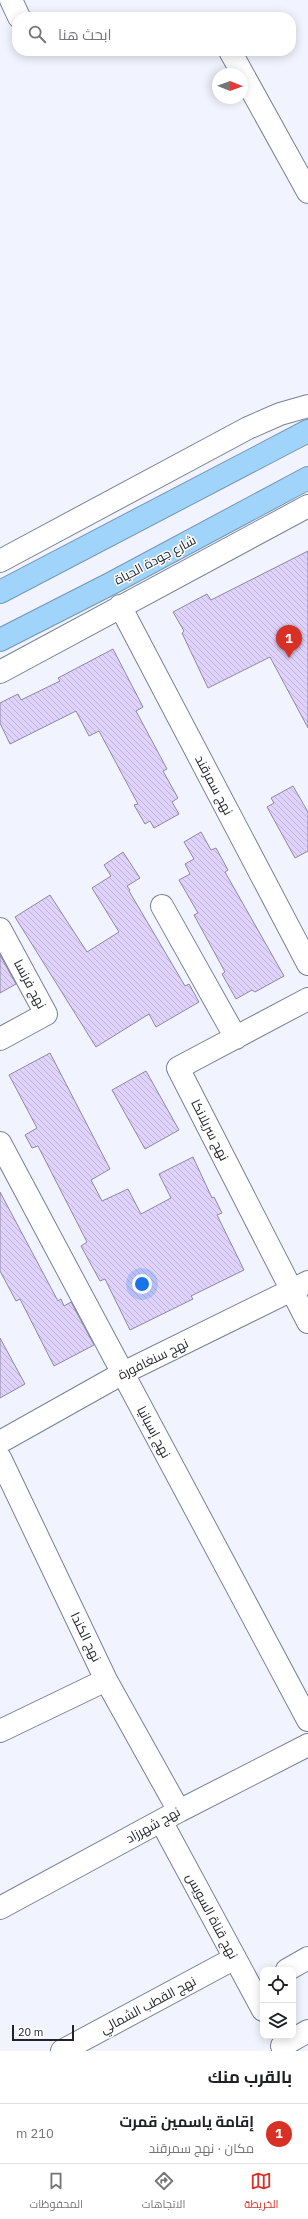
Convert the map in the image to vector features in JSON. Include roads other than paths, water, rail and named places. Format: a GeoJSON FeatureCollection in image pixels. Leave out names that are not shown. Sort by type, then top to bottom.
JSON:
{"type":"FeatureCollection","features":[{"type":"Feature","properties":{"kind":"highway"},"geometry":{"type":"LineString","coordinates":[[0,592],[308,431]]}},
{"type":"Feature","properties":{"kind":"highway","name":"شارع جودة الحياة"},"geometry":{"type":"LineString","coordinates":[[0,640],[110,584],[308,478]]}},
{"type":"Feature","properties":{"kind":"street"},"geometry":{"type":"LineString","coordinates":[[11,0],[17,12]]}},
{"type":"Feature","properties":{"kind":"street"},"geometry":{"type":"LineString","coordinates":[[233,56],[308,192]]}},
{"type":"Feature","properties":{"kind":"street"},"geometry":{"type":"LineString","coordinates":[[0,560],[248,428],[280,414],[308,406]]}},
{"type":"Feature","properties":{"kind":"street"},"geometry":{"type":"LineString","coordinates":[[0,672],[308,506]]}},
{"type":"Feature","properties":{"kind":"street","name":"نهج سمرقند"},"geometry":{"type":"LineString","coordinates":[[120,606],[308,964]]}},
{"type":"Feature","properties":{"kind":"street"},"geometry":{"type":"LineString","coordinates":[[162,906],[236,1038]]}},
{"type":"Feature","properties":{"kind":"street","name":"نهج فرنسا"},"geometry":{"type":"LineString","coordinates":[[0,929],[46,1014],[0,1039]]}},
{"type":"Feature","properties":{"kind":"street","name":"نهج سريلانكا"},"geometry":{"type":"LineString","coordinates":[[308,999],[178,1068],[300,1287],[308,1322]]}},
{"type":"Feature","properties":{"kind":"street","name":"نهج إسبانيا"},"geometry":{"type":"LineString","coordinates":[[0,1144],[308,1720]]}},
{"type":"Feature","properties":{"kind":"street","name":"نهج سنغافورة"},"geometry":{"type":"LineString","coordinates":[[0,1442],[123,1374],[300,1287]]}},
{"type":"Feature","properties":{"kind":"street","name":"نهج الكندا"},"geometry":{"type":"LineString","coordinates":[[0,1458],[170,1816]]}},
{"type":"Feature","properties":{"kind":"street"},"geometry":{"type":"LineString","coordinates":[[0,1731],[106,1680]]}},
{"type":"Feature","properties":{"kind":"street","name":"نهج شهرزاد"},"geometry":{"type":"LineString","coordinates":[[0,1908],[170,1816],[308,1745]]}},
{"type":"Feature","properties":{"kind":"street","name":"نهج قناة السويس"},"geometry":{"type":"LineString","coordinates":[[170,1816],[235,1958],[258,1986],[262,2003]]}},
{"type":"Feature","properties":{"kind":"street","name":"نهج القطب الشمالي"},"geometry":{"type":"LineString","coordinates":[[62,2051],[235,1958]]}},
{"type":"Feature","properties":{"kind":"street"},"geometry":{"type":"LineString","coordinates":[[292,1967],[308,1958]]}},
{"type":"Feature","properties":{"kind":"street"},"geometry":{"type":"LineString","coordinates":[[281,2044],[308,2032]]}},
{"type":"Feature","properties":{"kind":"place","name":"إقامة ياسمين قمرت"},"geometry":{"type":"Point","coordinates":[289,658]}}]}
